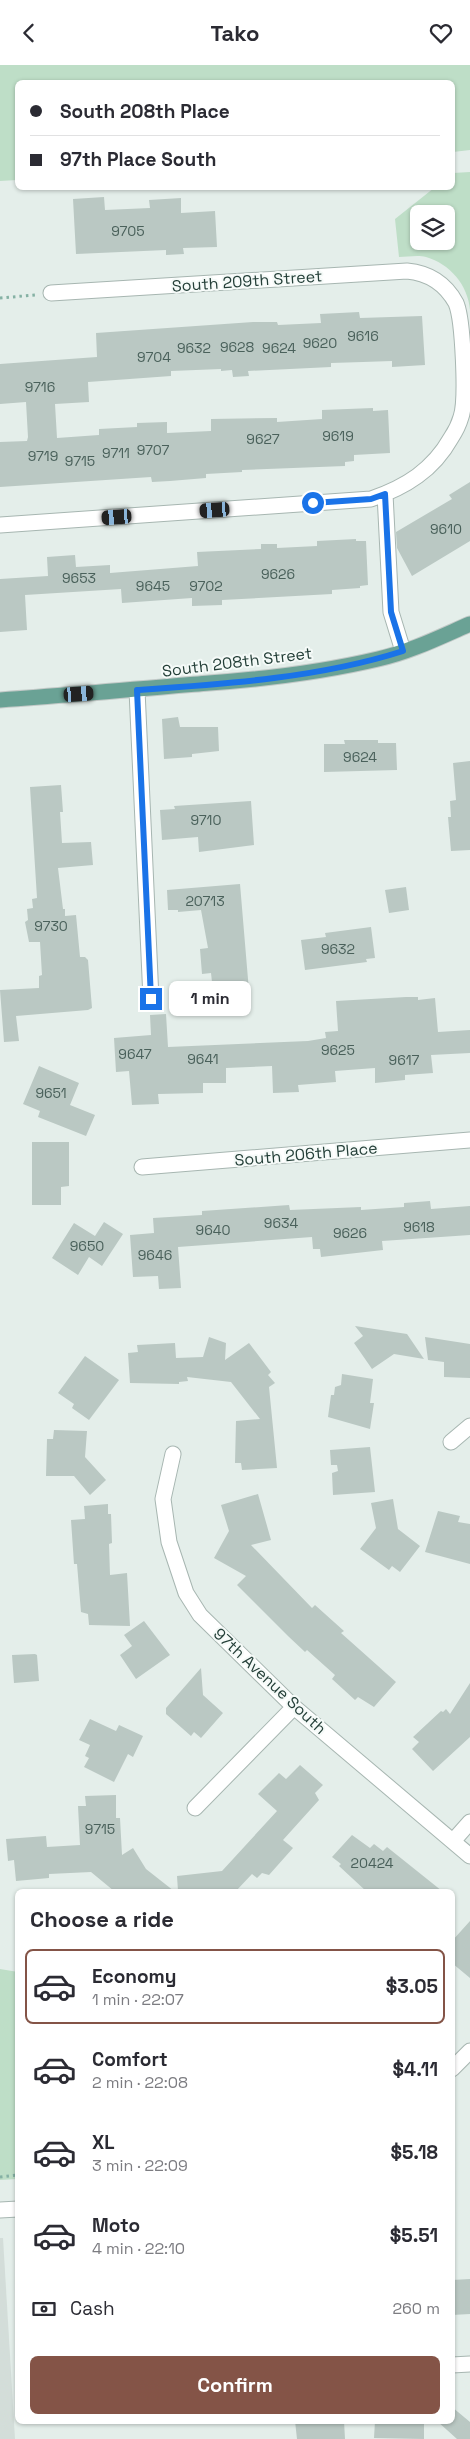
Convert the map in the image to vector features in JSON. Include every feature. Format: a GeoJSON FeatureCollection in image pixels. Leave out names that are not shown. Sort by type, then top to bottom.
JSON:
{"type":"FeatureCollection","features":[{"type":"Feature","properties":{"kind":"main road","name":"South 208th Street"},"geometry":{"type":"LineString","coordinates":[[0,700],[137,690],[282,676],[380,659],[470,624]]}},
{"type":"Feature","properties":{"kind":"street","name":"South 209th Street"},"geometry":{"type":"LineString","coordinates":[[51,293],[408,271],[422,272],[441,283],[456,305],[460,319],[464,397],[461,417],[451,439],[433,464],[416,479],[385,494]]}},
{"type":"Feature","properties":{"kind":"street"},"geometry":{"type":"LineString","coordinates":[[0,525],[371,499],[385,494],[391,612],[403,651]]}},
{"type":"Feature","properties":{"kind":"street"},"geometry":{"type":"LineString","coordinates":[[137,690],[151,999]]}},
{"type":"Feature","properties":{"kind":"street","name":"South 206th Place"},"geometry":{"type":"LineString","coordinates":[[142,1167],[470,1141]]}},
{"type":"Feature","properties":{"kind":"street"},"geometry":{"type":"LineString","coordinates":[[452,1441],[470,1426]]}},
{"type":"Feature","properties":{"kind":"street","name":"97th Avenue South"},"geometry":{"type":"LineString","coordinates":[[173,1454],[163,1499],[164,1518],[168,1541],[186,1593],[200,1615],[294,1707],[454,1840],[470,1856]]}},
{"type":"Feature","properties":{"kind":"street"},"geometry":{"type":"LineString","coordinates":[[195,1808],[294,1707]]}},
{"type":"Feature","properties":{"kind":"street"},"geometry":{"type":"LineString","coordinates":[[454,1840],[470,1822]]}},
{"type":"Feature","properties":{"kind":"street"},"geometry":{"type":"LineString","coordinates":[[455,2066],[470,2051]]}},
{"type":"Feature","properties":{"kind":"street"},"geometry":{"type":"LineString","coordinates":[[0,2209],[15,2209]]}},
{"type":"Feature","properties":{"kind":"street"},"geometry":{"type":"LineString","coordinates":[[455,2365],[470,2365]]}},
{"type":"Feature","properties":{"kind":"path"},"geometry":{"type":"LineString","coordinates":[[0,298],[51,293]]}},
{"type":"Feature","properties":{"kind":"path"},"geometry":{"type":"LineString","coordinates":[[0,2177],[15,2175]]}},
{"type":"Feature","properties":{"kind":"shaded area"},"geometry":{"type":"Polygon","coordinates":[[[0,2238],[3,2238],[15,2439],[0,2439],[0,2238]]]}},
{"type":"Feature","properties":{"kind":"green space"},"geometry":{"type":"Polygon","coordinates":[[[0,65],[470,65],[470,150],[455,152],[455,80],[15,80],[15,180],[0,181],[0,65]]]}},
{"type":"Feature","properties":{"kind":"green space"},"geometry":{"type":"Polygon","coordinates":[[[470,172],[470,310],[469,301],[462,284],[450,270],[435,260],[423,256],[399,257],[395,219],[410,207],[410,250],[455,250],[455,205],[413,205],[431,190],[455,190],[455,173],[470,172]]]}},
{"type":"Feature","properties":{"kind":"green space"},"geometry":{"type":"Polygon","coordinates":[[[0,1969],[15,1972],[15,2179],[0,2180],[0,1969]]]}},
{"type":"Feature","properties":{"kind":"building"},"geometry":{"type":"Polygon","coordinates":[[[104,197],[105,210],[150,208],[149,200],[181,198],[181,213],[215,211],[217,247],[183,248],[184,254],[166,255],[166,250],[76,254],[73,199],[104,197]]]}},
{"type":"Feature","properties":{"kind":"building"},"geometry":{"type":"Polygon","coordinates":[[[359,312],[360,318],[422,316],[425,365],[392,367],[392,361],[331,363],[331,367],[248,371],[249,376],[233,377],[232,370],[171,371],[171,376],[88,382],[89,402],[55,404],[57,438],[99,435],[99,429],[137,427],[137,423],[167,422],[167,433],[211,431],[211,419],[277,418],[277,422],[322,419],[322,410],[373,408],[373,411],[388,410],[390,453],[354,455],[354,461],[345,462],[345,466],[242,470],[242,472],[206,474],[206,478],[170,481],[152,482],[151,477],[0,487],[0,442],[27,441],[28,437],[26,402],[0,404],[0,364],[97,357],[96,333],[253,322],[277,322],[278,325],[321,323],[320,314],[359,312]]]}},
{"type":"Feature","properties":{"kind":"building"},"geometry":{"type":"Polygon","coordinates":[[[470,482],[470,541],[412,576],[397,548],[396,532],[452,499],[449,495],[470,482]]]}},
{"type":"Feature","properties":{"kind":"building"},"geometry":{"type":"Polygon","coordinates":[[[356,539],[356,541],[366,541],[368,585],[360,586],[360,588],[332,590],[332,594],[222,600],[222,605],[192,606],[192,598],[122,603],[121,589],[25,595],[27,630],[0,632],[0,579],[48,576],[47,557],[75,555],[76,567],[110,565],[110,573],[198,566],[197,552],[261,549],[261,544],[277,544],[277,548],[317,546],[317,541],[356,539]]]}},
{"type":"Feature","properties":{"kind":"building"},"geometry":{"type":"Polygon","coordinates":[[[178,717],[180,727],[218,727],[219,751],[192,754],[192,757],[164,759],[162,719],[178,717]]]}},
{"type":"Feature","properties":{"kind":"building"},"geometry":{"type":"Polygon","coordinates":[[[344,740],[378,740],[378,743],[396,743],[397,770],[324,772],[324,744],[345,744],[344,740]]]}},
{"type":"Feature","properties":{"kind":"building"},"geometry":{"type":"Polygon","coordinates":[[[470,761],[470,850],[451,851],[448,817],[451,817],[450,801],[456,800],[453,763],[470,761]]]}},
{"type":"Feature","properties":{"kind":"building"},"geometry":{"type":"Polygon","coordinates":[[[61,785],[63,812],[60,812],[62,843],[91,842],[93,865],[58,868],[65,916],[76,915],[80,957],[85,957],[88,960],[92,1008],[88,1010],[16,1016],[19,1041],[4,1042],[0,990],[39,988],[39,976],[42,975],[40,942],[29,942],[25,922],[28,920],[27,909],[33,908],[32,899],[37,898],[30,787],[61,785]]]}},
{"type":"Feature","properties":{"kind":"building"},"geometry":{"type":"Polygon","coordinates":[[[251,801],[254,845],[199,852],[198,837],[162,840],[160,810],[175,809],[174,806],[251,801]]]}},
{"type":"Feature","properties":{"kind":"building"},"geometry":{"type":"Polygon","coordinates":[[[240,884],[250,1003],[222,1005],[214,1000],[211,973],[202,974],[200,949],[208,948],[201,910],[178,912],[178,910],[168,910],[167,890],[240,884]]]}},
{"type":"Feature","properties":{"kind":"building"},"geometry":{"type":"Polygon","coordinates":[[[406,887],[409,910],[389,913],[385,890],[406,887]]]}},
{"type":"Feature","properties":{"kind":"building"},"geometry":{"type":"Polygon","coordinates":[[[371,927],[375,958],[366,959],[367,962],[305,970],[301,940],[326,937],[325,933],[371,927]]]}},
{"type":"Feature","properties":{"kind":"building"},"geometry":{"type":"Polygon","coordinates":[[[418,997],[418,1000],[435,998],[438,1032],[470,1030],[470,1053],[431,1055],[433,1073],[405,1075],[405,1080],[375,1083],[375,1068],[335,1071],[336,1082],[298,1085],[299,1092],[273,1093],[272,1066],[226,1068],[226,1083],[203,1083],[203,1093],[158,1094],[159,1104],[132,1105],[129,1071],[116,1072],[114,1038],[151,1035],[150,1015],[166,1014],[168,1047],[308,1041],[326,1038],[325,1032],[338,1031],[336,1001],[418,997]]]}},
{"type":"Feature","properties":{"kind":"building"},"geometry":{"type":"Polygon","coordinates":[[[39,1066],[79,1083],[70,1105],[95,1115],[86,1136],[38,1117],[40,1111],[23,1104],[39,1066]]]}},
{"type":"Feature","properties":{"kind":"building"},"geometry":{"type":"Polygon","coordinates":[[[32,1142],[69,1142],[69,1186],[61,1187],[61,1205],[32,1205],[32,1142]]]}},
{"type":"Feature","properties":{"kind":"building"},"geometry":{"type":"Polygon","coordinates":[[[430,1201],[431,1209],[470,1206],[470,1235],[382,1241],[383,1250],[321,1257],[320,1249],[313,1249],[312,1237],[178,1247],[181,1288],[159,1289],[158,1276],[133,1277],[130,1235],[154,1233],[153,1218],[202,1215],[202,1211],[289,1205],[290,1210],[361,1207],[361,1210],[404,1207],[404,1203],[430,1201]]]}},
{"type":"Feature","properties":{"kind":"building"},"geometry":{"type":"Polygon","coordinates":[[[104,1222],[123,1234],[102,1266],[89,1257],[78,1275],[52,1258],[74,1223],[95,1236],[104,1222]]]}},
{"type":"Feature","properties":{"kind":"building"},"geometry":{"type":"Polygon","coordinates":[[[355,1326],[407,1334],[424,1359],[394,1354],[372,1369],[354,1343],[363,1336],[355,1326]]]}},
{"type":"Feature","properties":{"kind":"building"},"geometry":{"type":"Polygon","coordinates":[[[209,1337],[226,1343],[225,1360],[249,1343],[271,1372],[268,1375],[275,1383],[269,1387],[277,1468],[242,1470],[241,1463],[235,1463],[236,1421],[260,1419],[231,1382],[187,1377],[188,1381],[179,1382],[179,1384],[130,1383],[128,1353],[138,1352],[137,1345],[175,1343],[176,1358],[203,1357],[209,1337]]]}},
{"type":"Feature","properties":{"kind":"building"},"geometry":{"type":"Polygon","coordinates":[[[425,1337],[470,1344],[470,1378],[444,1377],[444,1362],[428,1360],[425,1337]]]}},
{"type":"Feature","properties":{"kind":"building"},"geometry":{"type":"Polygon","coordinates":[[[85,1356],[119,1380],[89,1420],[72,1408],[74,1404],[58,1393],[85,1356]]]}},
{"type":"Feature","properties":{"kind":"building"},"geometry":{"type":"Polygon","coordinates":[[[342,1374],[373,1379],[370,1403],[374,1403],[370,1429],[328,1417],[331,1395],[334,1395],[335,1387],[341,1385],[342,1374]]]}},
{"type":"Feature","properties":{"kind":"building"},"geometry":{"type":"Polygon","coordinates":[[[54,1430],[87,1431],[85,1457],[106,1480],[90,1495],[74,1476],[46,1476],[47,1439],[53,1439],[54,1430]]]}},
{"type":"Feature","properties":{"kind":"building"},"geometry":{"type":"Polygon","coordinates":[[[370,1447],[375,1492],[333,1495],[332,1473],[338,1471],[337,1465],[331,1465],[330,1450],[370,1447]]]}},
{"type":"Feature","properties":{"kind":"building"},"geometry":{"type":"Polygon","coordinates":[[[258,1494],[271,1540],[251,1545],[312,1608],[315,1605],[344,1631],[341,1633],[396,1682],[374,1707],[358,1697],[355,1700],[332,1679],[335,1675],[307,1650],[305,1652],[237,1585],[246,1576],[214,1558],[229,1531],[221,1505],[258,1494]]]}},
{"type":"Feature","properties":{"kind":"building"},"geometry":{"type":"Polygon","coordinates":[[[393,1499],[398,1529],[420,1546],[400,1572],[392,1566],[389,1570],[360,1549],[376,1528],[371,1503],[393,1499]]]}},
{"type":"Feature","properties":{"kind":"building"},"geometry":{"type":"Polygon","coordinates":[[[108,1504],[108,1514],[111,1514],[112,1543],[109,1544],[110,1575],[127,1573],[130,1626],[89,1625],[88,1614],[81,1612],[77,1564],[74,1564],[71,1520],[85,1519],[84,1506],[108,1504]]]}},
{"type":"Feature","properties":{"kind":"building"},"geometry":{"type":"Polygon","coordinates":[[[438,1511],[460,1516],[458,1522],[470,1524],[470,1564],[425,1552],[438,1511]]]}},
{"type":"Feature","properties":{"kind":"building"},"geometry":{"type":"Polygon","coordinates":[[[144,1621],[170,1655],[136,1679],[120,1655],[132,1646],[124,1635],[144,1621]]]}},
{"type":"Feature","properties":{"kind":"building"},"geometry":{"type":"Polygon","coordinates":[[[12,1655],[37,1655],[39,1681],[14,1683],[12,1655]]]}},
{"type":"Feature","properties":{"kind":"building"},"geometry":{"type":"Polygon","coordinates":[[[201,1668],[203,1695],[223,1713],[201,1738],[194,1732],[191,1736],[166,1714],[166,1708],[201,1668]]]}},
{"type":"Feature","properties":{"kind":"building"},"geometry":{"type":"Polygon","coordinates":[[[470,1683],[470,1737],[433,1771],[412,1749],[419,1742],[413,1737],[441,1711],[443,1712],[446,1709],[450,1714],[470,1683]]]}},
{"type":"Feature","properties":{"kind":"building"},"geometry":{"type":"Polygon","coordinates":[[[90,1719],[116,1731],[119,1725],[143,1736],[133,1757],[128,1754],[114,1782],[84,1767],[89,1758],[85,1756],[90,1745],[79,1740],[90,1719]]]}},
{"type":"Feature","properties":{"kind":"building"},"geometry":{"type":"Polygon","coordinates":[[[300,1765],[323,1785],[315,1793],[319,1800],[283,1840],[293,1848],[269,1875],[262,1873],[257,1878],[252,1874],[238,1889],[178,1889],[177,1876],[222,1871],[277,1811],[258,1794],[279,1773],[286,1779],[300,1765]]]}},
{"type":"Feature","properties":{"kind":"building"},"geometry":{"type":"Polygon","coordinates":[[[116,1795],[116,1818],[120,1818],[122,1855],[133,1848],[146,1869],[171,1889],[112,1889],[91,1872],[49,1874],[49,1878],[16,1881],[14,1860],[8,1861],[6,1839],[46,1836],[47,1847],[80,1845],[78,1806],[86,1806],[85,1796],[116,1795]]]}},
{"type":"Feature","properties":{"kind":"building"},"geometry":{"type":"Polygon","coordinates":[[[352,1835],[370,1848],[374,1844],[383,1851],[387,1847],[440,1889],[364,1889],[332,1857],[352,1835]]]}},
{"type":"Feature","properties":{"kind":"building"},"geometry":{"type":"Polygon","coordinates":[[[470,1921],[470,1978],[455,1966],[455,1938],[470,1921]]]}},
{"type":"Feature","properties":{"kind":"building"},"geometry":{"type":"Polygon","coordinates":[[[470,2279],[470,2314],[455,2315],[455,2280],[470,2279]]]}},
{"type":"Feature","properties":{"kind":"building"},"geometry":{"type":"Polygon","coordinates":[[[455,2410],[470,2422],[470,2439],[457,2439],[440,2424],[455,2424],[455,2410]]]}},
{"type":"Feature","properties":{"kind":"building"},"geometry":{"type":"Polygon","coordinates":[[[295,2424],[344,2424],[345,2439],[297,2439],[295,2424]]]}},
{"type":"Feature","properties":{"kind":"building"},"geometry":{"type":"Polygon","coordinates":[[[375,2424],[424,2424],[424,2439],[374,2438],[375,2424]]]}},
{"type":"Feature","properties":{"kind":"route"},"geometry":{"type":"LineString","coordinates":[[151,999],[137,690],[282,676],[380,659],[403,651],[391,612],[385,494],[371,499],[313,503]]}}]}
